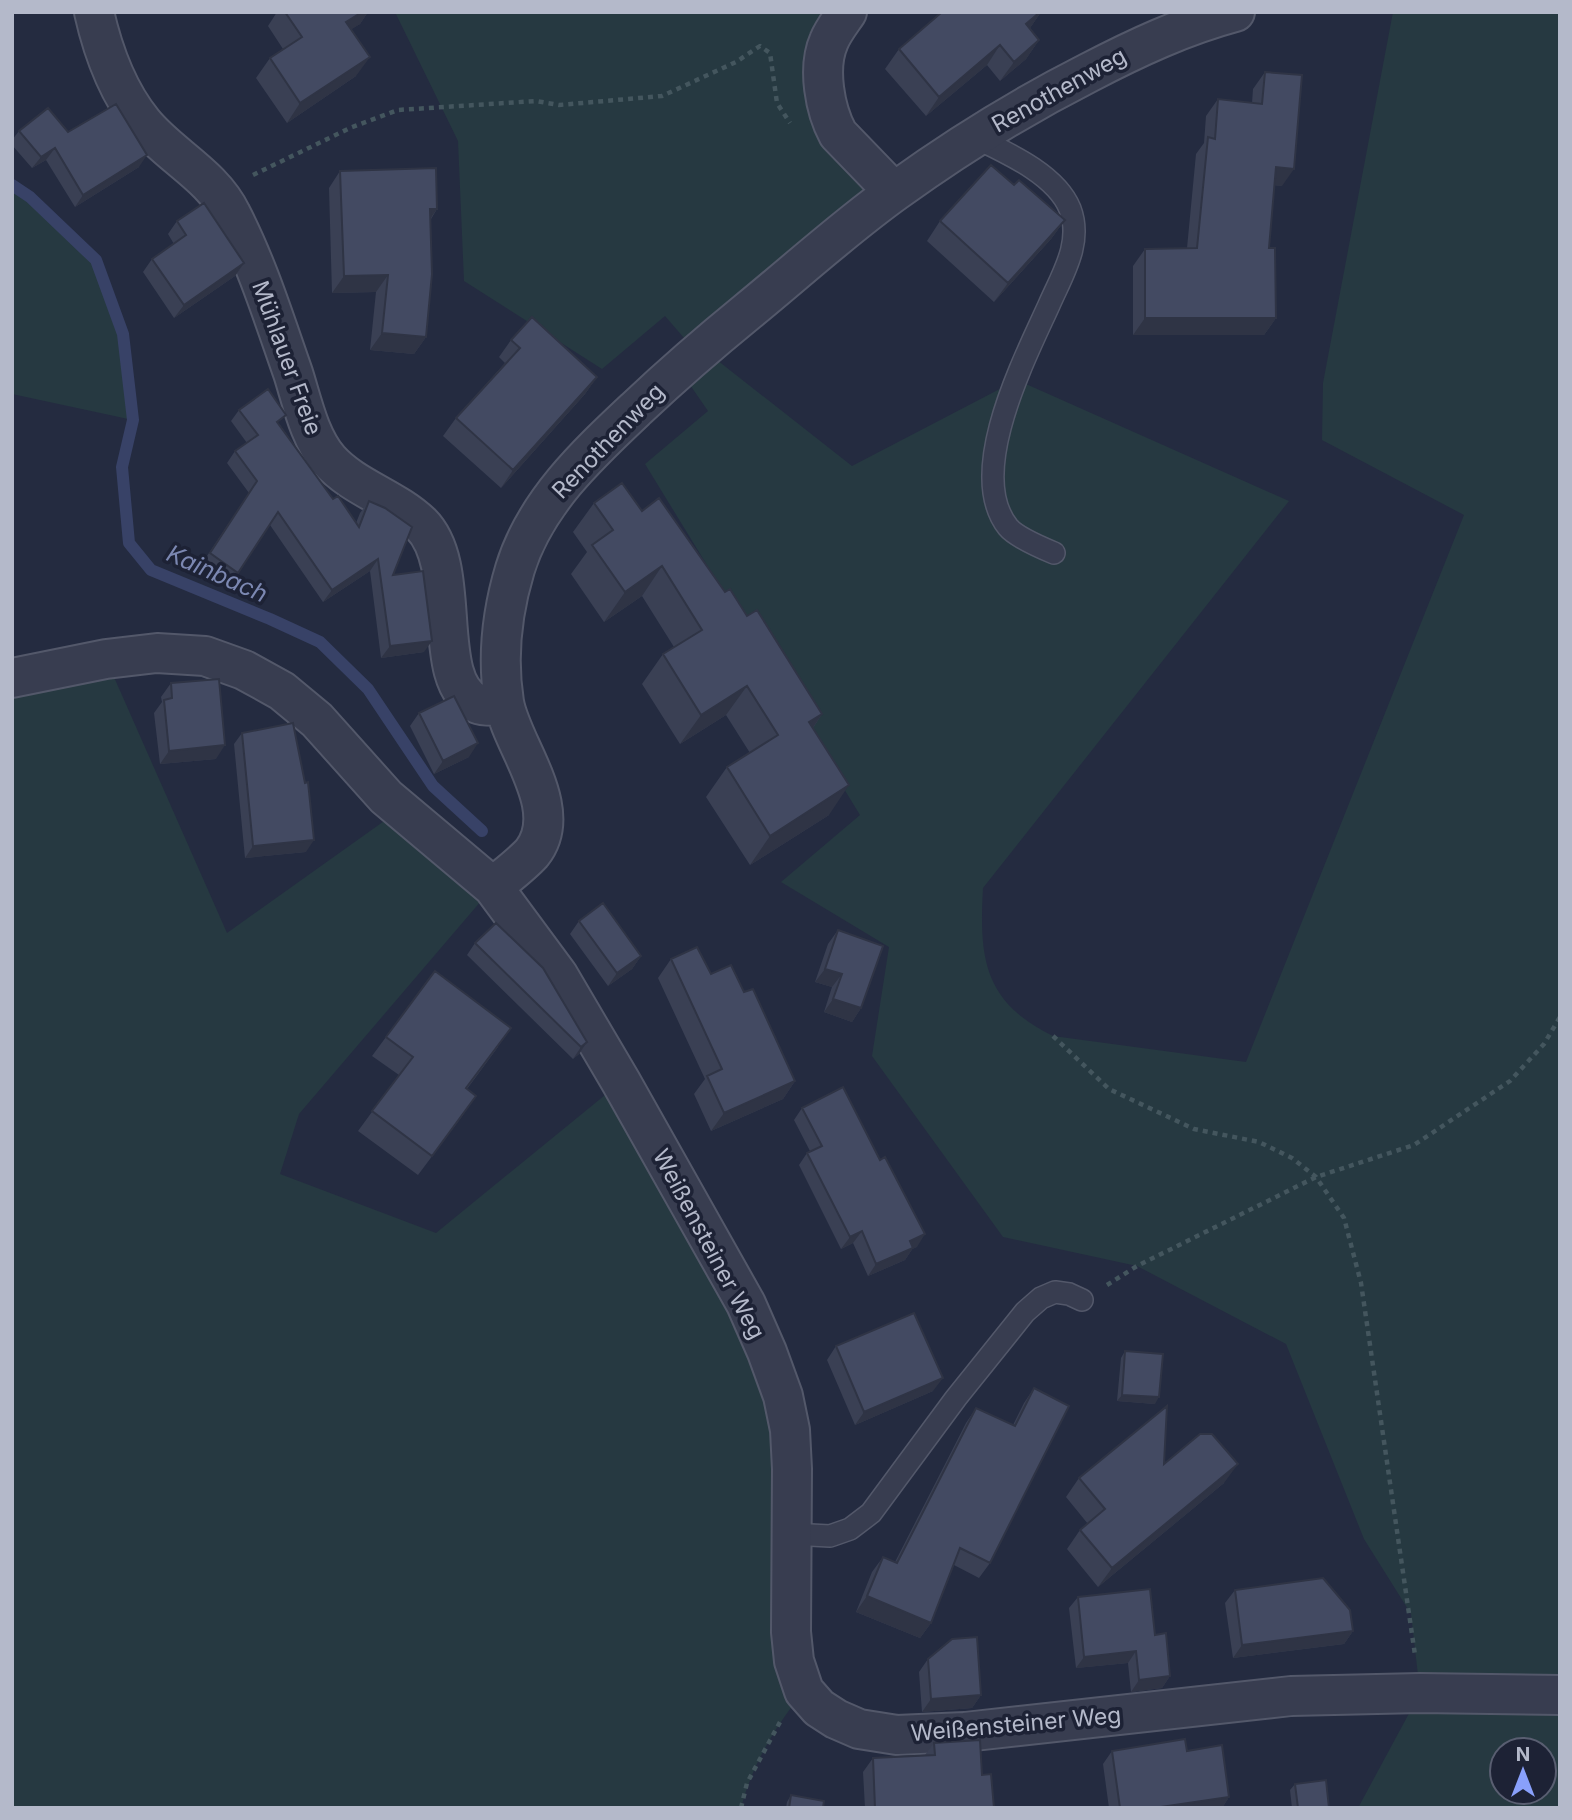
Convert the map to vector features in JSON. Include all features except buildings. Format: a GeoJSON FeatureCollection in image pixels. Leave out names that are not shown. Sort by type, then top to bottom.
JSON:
{"type":"FeatureCollection","features":[{"type":"Feature","properties":{"kind":"street","name":"Mühlauer Freie"},"geometry":{"type":"LineString","coordinates":[[94,12],[116,81],[144,123],[218,192],[231,214],[268,299],[315,437],[329,460],[345,474],[411,515],[426,530],[439,551],[452,668],[460,690],[479,704],[504,706]]}},
{"type":"Feature","properties":{"kind":"street"},"geometry":{"type":"LineString","coordinates":[[847,12],[828,42],[822,83],[838,134],[894,192]]}},
{"type":"Feature","properties":{"kind":"street","name":"Renothenweg"},"geometry":{"type":"LineString","coordinates":[[493,887],[533,851],[542,827],[542,803],[531,768],[504,706],[500,666],[503,618],[516,568],[530,532],[553,495],[593,450],[702,348],[894,192],[974,137],[1060,87],[1141,45],[1199,22],[1235,12]]}},
{"type":"Feature","properties":{"kind":"street","name":"Weißensteiner Weg"},"geometry":{"type":"LineString","coordinates":[[12,678],[106,659],[157,653],[205,656],[244,670],[282,691],[317,720],[386,797],[493,887],[558,975],[628,1093],[746,1304],[783,1396],[790,1430],[792,1468],[791,1632],[794,1661],[804,1691],[819,1708],[859,1729],[897,1735],[965,1732],[1291,1696],[1420,1693],[1560,1695]]}},
{"type":"Feature","properties":{"kind":"lane"},"geometry":{"type":"LineString","coordinates":[[974,137],[1020,159],[1055,187],[1069,207],[1075,228],[1072,252],[1017,380],[999,431],[993,460],[997,505],[1008,528],[1054,554]]}},
{"type":"Feature","properties":{"kind":"lane"},"geometry":{"type":"LineString","coordinates":[[791,1534],[830,1536],[850,1529],[871,1513],[956,1398],[1025,1312],[1041,1298],[1055,1292],[1082,1300]]}},
{"type":"Feature","properties":{"kind":"path"},"geometry":{"type":"LineString","coordinates":[[218,192],[350,128],[398,110],[536,101],[559,105],[662,96],[736,62],[760,46],[770,53],[777,103],[797,134],[828,141],[838,134]]}},
{"type":"Feature","properties":{"kind":"path"},"geometry":{"type":"LineString","coordinates":[[1082,1300],[1137,1266],[1316,1177],[1414,1145],[1510,1081],[1544,1044],[1560,1017]]}},
{"type":"Feature","properties":{"kind":"path"},"geometry":{"type":"LineString","coordinates":[[1053,1037],[1109,1089],[1195,1129],[1259,1142],[1292,1158],[1316,1177],[1343,1218],[1361,1283],[1411,1614],[1420,1693]]}},
{"type":"Feature","properties":{"kind":"path"},"geometry":{"type":"LineString","coordinates":[[740,1808],[747,1783],[784,1716],[804,1691]]}},
{"type":"Feature","properties":{"kind":"shaded area"},"geometry":{"type":"Polygon","coordinates":[[[395,12],[847,12],[822,83],[894,192],[703,349],[852,466],[1017,380],[1289,501],[983,888],[983,936],[985,957],[991,976],[999,993],[1012,1009],[1030,1023],[1053,1036],[1246,1062],[1464,515],[1322,440],[1323,383],[1393,12],[1560,12],[1560,1808],[1358,1808],[1420,1693],[1411,1614],[1364,1539],[1286,1344],[1137,1266],[1003,1237],[872,1056],[889,947],[781,882],[860,815],[645,464],[708,411],[679,369],[697,353],[665,316],[602,369],[464,281],[458,141],[395,12]]]}},
{"type":"Feature","properties":{"kind":"shaded area"},"geometry":{"type":"Polygon","coordinates":[[[12,185],[30,197],[96,260],[123,334],[133,420],[12,394],[12,185]]]}},
{"type":"Feature","properties":{"kind":"shaded area"},"geometry":{"type":"Polygon","coordinates":[[[106,659],[227,933],[401,809],[493,887],[299,1114],[280,1174],[436,1233],[621,1082],[767,1352],[804,1691],[766,1746],[741,1808],[12,1808],[12,678],[106,659]]]}},
{"type":"Feature","properties":{"kind":"waterway","name":"Kainbach"},"geometry":{"type":"LineString","coordinates":[[12,185],[30,197],[96,260],[123,334],[133,420],[122,467],[129,543],[151,570],[320,642],[368,689],[433,786],[482,831]]}}]}
